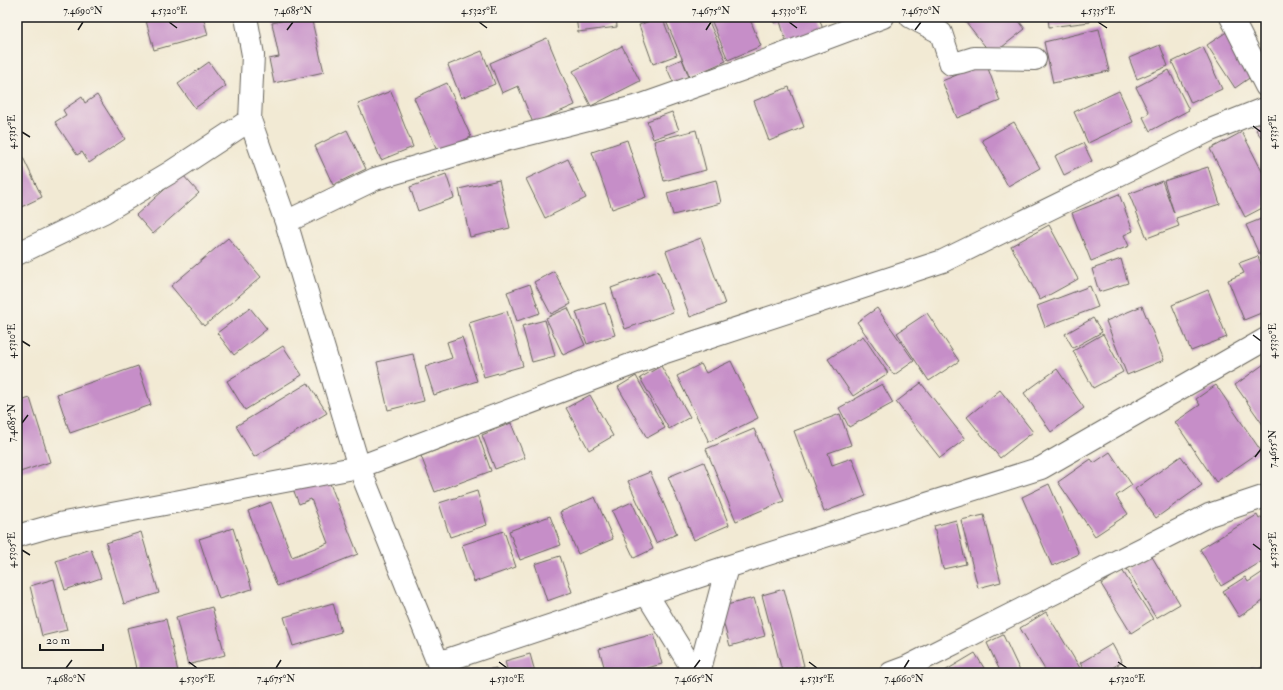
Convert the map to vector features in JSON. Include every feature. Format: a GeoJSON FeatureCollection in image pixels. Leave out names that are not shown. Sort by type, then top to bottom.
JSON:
{"type":"FeatureCollection","features":[{"type":"Feature","properties":{"kind":"street"},"geometry":{"type":"LineString","coordinates":[[246,17],[253,55],[250,120],[286,222],[359,467],[440,668],[646,593],[1041,468],[1266,338]]}},
{"type":"Feature","properties":{"kind":"street"},"geometry":{"type":"LineString","coordinates":[[286,222],[375,179],[509,139],[639,106],[741,70],[882,17]]}},
{"type":"Feature","properties":{"kind":"street"},"geometry":{"type":"LineString","coordinates":[[911,17],[941,33],[951,64],[974,58],[1035,59]]}},
{"type":"Feature","properties":{"kind":"street"},"geometry":{"type":"LineString","coordinates":[[1231,17],[1266,86]]}},
{"type":"Feature","properties":{"kind":"street"},"geometry":{"type":"LineString","coordinates":[[17,536],[59,524],[359,467],[662,353],[943,261],[1208,131],[1266,108]]}},
{"type":"Feature","properties":{"kind":"street"},"geometry":{"type":"LineString","coordinates":[[17,254],[104,212],[171,172],[250,120]]}},
{"type":"Feature","properties":{"kind":"street"},"geometry":{"type":"LineString","coordinates":[[891,673],[907,667],[1209,515],[1266,496]]}},
{"type":"Feature","properties":{"kind":"street"},"geometry":{"type":"LineString","coordinates":[[699,673],[727,567]]}},
{"type":"Feature","properties":{"kind":"street"},"geometry":{"type":"LineString","coordinates":[[646,593],[695,673]]}},
{"type":"Feature","properties":{"kind":"building"},"geometry":{"type":"Polygon","coordinates":[[[145,17],[203,17],[208,35],[154,50],[145,17]]]}},
{"type":"Feature","properties":{"kind":"building"},"geometry":{"type":"Polygon","coordinates":[[[298,17],[311,17],[324,72],[274,83],[269,59],[279,57],[272,23],[298,17]]]}},
{"type":"Feature","properties":{"kind":"building"},"geometry":{"type":"Polygon","coordinates":[[[576,17],[616,17],[617,27],[578,32],[576,17]]]}},
{"type":"Feature","properties":{"kind":"building"},"geometry":{"type":"Polygon","coordinates":[[[662,17],[677,55],[653,64],[639,25],[662,17]]]}},
{"type":"Feature","properties":{"kind":"building"},"geometry":{"type":"Polygon","coordinates":[[[675,17],[707,17],[726,61],[690,77],[666,21],[675,17]]]}},
{"type":"Feature","properties":{"kind":"building"},"geometry":{"type":"Polygon","coordinates":[[[710,17],[749,17],[761,46],[728,60],[710,17]]]}},
{"type":"Feature","properties":{"kind":"building"},"geometry":{"type":"Polygon","coordinates":[[[772,17],[819,17],[825,36],[788,48],[780,21],[774,23],[772,17]]]}},
{"type":"Feature","properties":{"kind":"building"},"geometry":{"type":"Polygon","coordinates":[[[962,17],[1016,17],[1025,29],[992,55],[962,17]]]}},
{"type":"Feature","properties":{"kind":"building"},"geometry":{"type":"Polygon","coordinates":[[[1048,17],[1090,17],[1090,22],[1049,27],[1048,17]]]}},
{"type":"Feature","properties":{"kind":"building"},"geometry":{"type":"Polygon","coordinates":[[[1099,29],[1109,71],[1053,83],[1044,42],[1099,29]]]}},
{"type":"Feature","properties":{"kind":"building"},"geometry":{"type":"Polygon","coordinates":[[[1228,31],[1255,74],[1235,88],[1207,45],[1228,31]]]}},
{"type":"Feature","properties":{"kind":"building"},"geometry":{"type":"Polygon","coordinates":[[[547,38],[575,105],[533,123],[518,86],[502,93],[490,63],[547,38]]]}},
{"type":"Feature","properties":{"kind":"building"},"geometry":{"type":"Polygon","coordinates":[[[1160,45],[1168,66],[1137,79],[1129,58],[1160,45]]]}},
{"type":"Feature","properties":{"kind":"building"},"geometry":{"type":"Polygon","coordinates":[[[622,46],[640,81],[591,106],[573,71],[622,46]]]}},
{"type":"Feature","properties":{"kind":"building"},"geometry":{"type":"Polygon","coordinates":[[[1203,47],[1222,89],[1191,103],[1172,62],[1203,47]]]}},
{"type":"Feature","properties":{"kind":"building"},"geometry":{"type":"Polygon","coordinates":[[[482,51],[495,84],[461,98],[448,65],[482,51]]]}},
{"type":"Feature","properties":{"kind":"building"},"geometry":{"type":"Polygon","coordinates":[[[682,59],[689,77],[674,84],[666,66],[682,59]]]}},
{"type":"Feature","properties":{"kind":"building"},"geometry":{"type":"Polygon","coordinates":[[[209,62],[226,86],[195,108],[178,84],[209,62]]]}},
{"type":"Feature","properties":{"kind":"building"},"geometry":{"type":"Polygon","coordinates":[[[986,63],[1000,101],[957,118],[942,81],[986,63]]]}},
{"type":"Feature","properties":{"kind":"building"},"geometry":{"type":"Polygon","coordinates":[[[1169,70],[1189,110],[1150,131],[1143,117],[1149,113],[1136,87],[1169,70]]]}},
{"type":"Feature","properties":{"kind":"building"},"geometry":{"type":"Polygon","coordinates":[[[447,83],[471,137],[438,152],[414,98],[447,83]]]}},
{"type":"Feature","properties":{"kind":"building"},"geometry":{"type":"Polygon","coordinates":[[[789,87],[804,127],[769,141],[754,101],[789,87]]]}},
{"type":"Feature","properties":{"kind":"building"},"geometry":{"type":"Polygon","coordinates":[[[391,91],[413,147],[381,160],[358,104],[391,91]]]}},
{"type":"Feature","properties":{"kind":"building"},"geometry":{"type":"Polygon","coordinates":[[[1119,91],[1133,122],[1088,143],[1074,112],[1119,91]]]}},
{"type":"Feature","properties":{"kind":"building"},"geometry":{"type":"Polygon","coordinates":[[[97,95],[125,139],[89,163],[82,152],[77,155],[55,122],[66,115],[63,110],[82,97],[85,103],[97,95]]]}},
{"type":"Feature","properties":{"kind":"building"},"geometry":{"type":"Polygon","coordinates":[[[672,112],[679,130],[653,139],[647,121],[672,112]]]}},
{"type":"Feature","properties":{"kind":"building"},"geometry":{"type":"Polygon","coordinates":[[[1014,122],[1040,168],[1008,186],[982,140],[1014,122]]]}},
{"type":"Feature","properties":{"kind":"building"},"geometry":{"type":"Polygon","coordinates":[[[1266,123],[1266,144],[1256,130],[1266,123]]]}},
{"type":"Feature","properties":{"kind":"building"},"geometry":{"type":"Polygon","coordinates":[[[347,130],[366,169],[333,185],[315,146],[347,130]]]}},
{"type":"Feature","properties":{"kind":"building"},"geometry":{"type":"Polygon","coordinates":[[[696,130],[706,170],[664,181],[654,141],[696,130]]]}},
{"type":"Feature","properties":{"kind":"building"},"geometry":{"type":"Polygon","coordinates":[[[1242,132],[1266,179],[1266,206],[1245,217],[1210,149],[1242,132]]]}},
{"type":"Feature","properties":{"kind":"building"},"geometry":{"type":"Polygon","coordinates":[[[627,140],[646,197],[612,209],[592,152],[627,140]]]}},
{"type":"Feature","properties":{"kind":"building"},"geometry":{"type":"Polygon","coordinates":[[[1083,143],[1092,161],[1064,175],[1055,156],[1083,143]]]}},
{"type":"Feature","properties":{"kind":"building"},"geometry":{"type":"Polygon","coordinates":[[[17,145],[42,197],[17,209],[17,145]]]}},
{"type":"Feature","properties":{"kind":"building"},"geometry":{"type":"Polygon","coordinates":[[[568,159],[586,198],[545,218],[526,179],[568,159]]]}},
{"type":"Feature","properties":{"kind":"building"},"geometry":{"type":"Polygon","coordinates":[[[1208,167],[1220,204],[1176,218],[1179,226],[1147,238],[1129,194],[1162,181],[1174,213],[1164,181],[1208,167]]]}},
{"type":"Feature","properties":{"kind":"building"},"geometry":{"type":"Polygon","coordinates":[[[182,174],[199,193],[153,234],[136,215],[182,174]]]}},
{"type":"Feature","properties":{"kind":"building"},"geometry":{"type":"Polygon","coordinates":[[[446,174],[454,198],[418,211],[410,187],[446,174]]]}},
{"type":"Feature","properties":{"kind":"building"},"geometry":{"type":"Polygon","coordinates":[[[499,180],[510,228],[470,237],[459,189],[499,180]]]}},
{"type":"Feature","properties":{"kind":"building"},"geometry":{"type":"Polygon","coordinates":[[[716,180],[721,203],[673,215],[667,193],[716,180]]]}},
{"type":"Feature","properties":{"kind":"building"},"geometry":{"type":"Polygon","coordinates":[[[1119,194],[1133,231],[1124,235],[1129,246],[1091,261],[1072,213],[1119,194]]]}},
{"type":"Feature","properties":{"kind":"building"},"geometry":{"type":"Polygon","coordinates":[[[1266,217],[1266,251],[1259,254],[1246,225],[1266,217]]]}},
{"type":"Feature","properties":{"kind":"building"},"geometry":{"type":"Polygon","coordinates":[[[1049,225],[1078,279],[1040,300],[1011,246],[1049,225]]]}},
{"type":"Feature","properties":{"kind":"building"},"geometry":{"type":"Polygon","coordinates":[[[228,238],[261,277],[204,326],[171,286],[228,238]]]}},
{"type":"Feature","properties":{"kind":"building"},"geometry":{"type":"Polygon","coordinates":[[[701,238],[725,304],[690,317],[666,251],[701,238]]]}},
{"type":"Feature","properties":{"kind":"building"},"geometry":{"type":"Polygon","coordinates":[[[1258,256],[1266,277],[1266,311],[1244,320],[1228,280],[1244,273],[1239,263],[1258,256]]]}},
{"type":"Feature","properties":{"kind":"building"},"geometry":{"type":"Polygon","coordinates":[[[1121,259],[1128,283],[1099,292],[1092,269],[1121,259]]]}},
{"type":"Feature","properties":{"kind":"building"},"geometry":{"type":"Polygon","coordinates":[[[554,271],[571,304],[551,314],[534,282],[554,271]]]}},
{"type":"Feature","properties":{"kind":"building"},"geometry":{"type":"Polygon","coordinates":[[[658,271],[673,312],[625,329],[611,288],[658,271]]]}},
{"type":"Feature","properties":{"kind":"building"},"geometry":{"type":"Polygon","coordinates":[[[530,284],[540,313],[517,321],[507,292],[530,284]]]}},
{"type":"Feature","properties":{"kind":"building"},"geometry":{"type":"Polygon","coordinates":[[[1090,286],[1098,307],[1045,327],[1037,306],[1090,286]]]}},
{"type":"Feature","properties":{"kind":"building"},"geometry":{"type":"Polygon","coordinates":[[[1208,290],[1227,337],[1191,351],[1172,305],[1208,290]]]}},
{"type":"Feature","properties":{"kind":"building"},"geometry":{"type":"Polygon","coordinates":[[[605,303],[615,335],[587,344],[576,312],[605,303]]]}},
{"type":"Feature","properties":{"kind":"building"},"geometry":{"type":"Polygon","coordinates":[[[1142,306],[1164,360],[1127,375],[1106,321],[1142,306]]]}},
{"type":"Feature","properties":{"kind":"building"},"geometry":{"type":"Polygon","coordinates":[[[250,308],[267,329],[234,355],[217,333],[250,308]]]}},
{"type":"Feature","properties":{"kind":"building"},"geometry":{"type":"Polygon","coordinates":[[[568,308],[585,345],[563,355],[546,318],[568,308]]]}},
{"type":"Feature","properties":{"kind":"building"},"geometry":{"type":"Polygon","coordinates":[[[877,308],[914,361],[894,375],[857,322],[877,308]]]}},
{"type":"Feature","properties":{"kind":"building"},"geometry":{"type":"Polygon","coordinates":[[[507,311],[523,366],[484,377],[469,323],[507,311]]]}},
{"type":"Feature","properties":{"kind":"building"},"geometry":{"type":"Polygon","coordinates":[[[927,313],[959,361],[929,381],[897,333],[927,313]]]}},
{"type":"Feature","properties":{"kind":"building"},"geometry":{"type":"Polygon","coordinates":[[[1093,318],[1102,332],[1073,348],[1065,334],[1093,318]]]}},
{"type":"Feature","properties":{"kind":"building"},"geometry":{"type":"Polygon","coordinates":[[[545,320],[555,356],[532,362],[522,326],[545,320]]]}},
{"type":"Feature","properties":{"kind":"building"},"geometry":{"type":"Polygon","coordinates":[[[1103,334],[1123,372],[1093,388],[1073,351],[1103,334]]]}},
{"type":"Feature","properties":{"kind":"building"},"geometry":{"type":"Polygon","coordinates":[[[863,336],[888,373],[853,396],[828,359],[863,336]]]}},
{"type":"Feature","properties":{"kind":"building"},"geometry":{"type":"Polygon","coordinates":[[[462,337],[477,381],[434,395],[425,367],[452,358],[447,342],[462,337]]]}},
{"type":"Feature","properties":{"kind":"building"},"geometry":{"type":"Polygon","coordinates":[[[283,346],[302,375],[245,410],[227,381],[283,346]]]}},
{"type":"Feature","properties":{"kind":"building"},"geometry":{"type":"Polygon","coordinates":[[[413,354],[424,401],[388,410],[377,362],[413,354]]]}},
{"type":"Feature","properties":{"kind":"building"},"geometry":{"type":"Polygon","coordinates":[[[731,361],[758,418],[709,442],[677,376],[701,364],[706,373],[731,361]]]}},
{"type":"Feature","properties":{"kind":"building"},"geometry":{"type":"Polygon","coordinates":[[[1264,364],[1266,367],[1266,429],[1235,385],[1264,364]]]}},
{"type":"Feature","properties":{"kind":"building"},"geometry":{"type":"Polygon","coordinates":[[[138,366],[151,405],[70,433],[57,394],[138,366]]]}},
{"type":"Feature","properties":{"kind":"building"},"geometry":{"type":"Polygon","coordinates":[[[661,366],[690,417],[669,429],[640,378],[661,366]]]}},
{"type":"Feature","properties":{"kind":"building"},"geometry":{"type":"Polygon","coordinates":[[[1057,369],[1084,408],[1051,432],[1024,393],[1057,369]]]}},
{"type":"Feature","properties":{"kind":"building"},"geometry":{"type":"Polygon","coordinates":[[[636,376],[665,428],[647,438],[618,387],[636,376]]]}},
{"type":"Feature","properties":{"kind":"building"},"geometry":{"type":"Polygon","coordinates":[[[308,383],[327,413],[254,457],[236,426],[308,383]]]}},
{"type":"Feature","properties":{"kind":"building"},"geometry":{"type":"Polygon","coordinates":[[[921,383],[965,439],[940,458],[896,402],[921,383]]]}},
{"type":"Feature","properties":{"kind":"building"},"geometry":{"type":"Polygon","coordinates":[[[882,384],[893,403],[849,427],[839,408],[882,384]]]}},
{"type":"Feature","properties":{"kind":"building"},"geometry":{"type":"Polygon","coordinates":[[[1216,385],[1261,451],[1216,482],[1175,422],[1200,405],[1196,399],[1216,385]]]}},
{"type":"Feature","properties":{"kind":"building"},"geometry":{"type":"Polygon","coordinates":[[[1000,390],[1033,432],[1000,458],[967,417],[1000,390]]]}},
{"type":"Feature","properties":{"kind":"building"},"geometry":{"type":"Polygon","coordinates":[[[590,395],[613,436],[589,450],[566,408],[590,395]]]}},
{"type":"Feature","properties":{"kind":"building"},"geometry":{"type":"Polygon","coordinates":[[[30,398],[50,462],[17,473],[17,402],[30,398]]]}},
{"type":"Feature","properties":{"kind":"building"},"geometry":{"type":"Polygon","coordinates":[[[840,414],[851,445],[828,453],[832,465],[852,458],[866,496],[824,512],[794,431],[840,414]]]}},
{"type":"Feature","properties":{"kind":"building"},"geometry":{"type":"Polygon","coordinates":[[[511,423],[525,458],[495,469],[482,435],[511,423]]]}},
{"type":"Feature","properties":{"kind":"building"},"geometry":{"type":"Polygon","coordinates":[[[754,429],[784,501],[736,521],[706,449],[754,429]]]}},
{"type":"Feature","properties":{"kind":"building"},"geometry":{"type":"Polygon","coordinates":[[[478,434],[491,471],[435,492],[421,456],[478,434]]]}},
{"type":"Feature","properties":{"kind":"building"},"geometry":{"type":"Polygon","coordinates":[[[1110,452],[1132,485],[1116,496],[1128,514],[1095,536],[1058,482],[1091,459],[1094,463],[1110,452]]]}},
{"type":"Feature","properties":{"kind":"building"},"geometry":{"type":"Polygon","coordinates":[[[1181,456],[1202,485],[1156,518],[1135,489],[1181,456]]]}},
{"type":"Feature","properties":{"kind":"building"},"geometry":{"type":"Polygon","coordinates":[[[704,462],[729,525],[694,540],[668,477],[704,462]]]}},
{"type":"Feature","properties":{"kind":"building"},"geometry":{"type":"Polygon","coordinates":[[[650,472],[677,534],[656,543],[628,481],[650,472]]]}},
{"type":"Feature","properties":{"kind":"building"},"geometry":{"type":"Polygon","coordinates":[[[327,476],[358,554],[277,586],[248,511],[271,502],[292,557],[328,543],[311,499],[299,504],[293,489],[327,476]]]}},
{"type":"Feature","properties":{"kind":"building"},"geometry":{"type":"Polygon","coordinates":[[[1049,484],[1079,554],[1052,566],[1022,497],[1049,484]]]}},
{"type":"Feature","properties":{"kind":"building"},"geometry":{"type":"Polygon","coordinates":[[[477,491],[487,525],[450,537],[439,503],[477,491]]]}},
{"type":"Feature","properties":{"kind":"building"},"geometry":{"type":"Polygon","coordinates":[[[595,497],[613,539],[578,554],[560,512],[595,497]]]}},
{"type":"Feature","properties":{"kind":"building"},"geometry":{"type":"Polygon","coordinates":[[[632,502],[653,549],[634,558],[612,511],[632,502]]]}},
{"type":"Feature","properties":{"kind":"building"},"geometry":{"type":"Polygon","coordinates":[[[984,515],[1001,582],[978,588],[961,520],[984,515]]]}},
{"type":"Feature","properties":{"kind":"building"},"geometry":{"type":"Polygon","coordinates":[[[1257,515],[1259,519],[1266,515],[1266,559],[1221,586],[1200,549],[1257,515]]]}},
{"type":"Feature","properties":{"kind":"building"},"geometry":{"type":"Polygon","coordinates":[[[550,516],[561,545],[520,560],[509,531],[550,516]]]}},
{"type":"Feature","properties":{"kind":"building"},"geometry":{"type":"Polygon","coordinates":[[[956,520],[966,564],[943,569],[934,526],[956,520]]]}},
{"type":"Feature","properties":{"kind":"building"},"geometry":{"type":"Polygon","coordinates":[[[233,528],[252,589],[219,599],[199,539],[233,528]]]}},
{"type":"Feature","properties":{"kind":"building"},"geometry":{"type":"Polygon","coordinates":[[[504,531],[516,567],[474,582],[462,545],[504,531]]]}},
{"type":"Feature","properties":{"kind":"building"},"geometry":{"type":"Polygon","coordinates":[[[141,532],[159,593],[124,604],[106,543],[141,532]]]}},
{"type":"Feature","properties":{"kind":"building"},"geometry":{"type":"Polygon","coordinates":[[[91,549],[101,578],[65,590],[56,561],[91,549]]]}},
{"type":"Feature","properties":{"kind":"building"},"geometry":{"type":"Polygon","coordinates":[[[1151,555],[1180,604],[1156,618],[1127,569],[1151,555]]]}},
{"type":"Feature","properties":{"kind":"building"},"geometry":{"type":"Polygon","coordinates":[[[560,556],[572,592],[547,601],[535,564],[560,556]]]}},
{"type":"Feature","properties":{"kind":"building"},"geometry":{"type":"Polygon","coordinates":[[[1122,570],[1153,619],[1131,633],[1101,584],[1122,570]]]}},
{"type":"Feature","properties":{"kind":"building"},"geometry":{"type":"Polygon","coordinates":[[[1266,570],[1266,599],[1239,617],[1223,591],[1245,577],[1248,582],[1266,570]]]}},
{"type":"Feature","properties":{"kind":"building"},"geometry":{"type":"Polygon","coordinates":[[[54,579],[67,630],[42,636],[30,586],[54,579]]]}},
{"type":"Feature","properties":{"kind":"building"},"geometry":{"type":"Polygon","coordinates":[[[784,589],[804,666],[782,671],[762,595],[784,589]]]}},
{"type":"Feature","properties":{"kind":"building"},"geometry":{"type":"Polygon","coordinates":[[[754,598],[765,636],[730,646],[719,607],[754,598]]]}},
{"type":"Feature","properties":{"kind":"building"},"geometry":{"type":"Polygon","coordinates":[[[333,603],[341,632],[293,646],[284,617],[333,603]]]}},
{"type":"Feature","properties":{"kind":"building"},"geometry":{"type":"Polygon","coordinates":[[[212,607],[225,655],[188,665],[176,617],[212,607]]]}},
{"type":"Feature","properties":{"kind":"building"},"geometry":{"type":"Polygon","coordinates":[[[1046,612],[1083,673],[1047,673],[1020,628],[1046,612]]]}},
{"type":"Feature","properties":{"kind":"building"},"geometry":{"type":"Polygon","coordinates":[[[166,619],[178,672],[137,673],[127,628],[166,619]]]}},
{"type":"Feature","properties":{"kind":"building"},"geometry":{"type":"Polygon","coordinates":[[[654,634],[662,664],[629,673],[606,673],[599,649],[654,634]]]}},
{"type":"Feature","properties":{"kind":"building"},"geometry":{"type":"Polygon","coordinates":[[[1003,635],[1021,673],[1001,673],[987,643],[1003,635]]]}},
{"type":"Feature","properties":{"kind":"building"},"geometry":{"type":"Polygon","coordinates":[[[1112,644],[1122,662],[1104,673],[1086,673],[1080,663],[1112,644]]]}},
{"type":"Feature","properties":{"kind":"building"},"geometry":{"type":"Polygon","coordinates":[[[975,653],[987,673],[943,672],[975,653]]]}},
{"type":"Feature","properties":{"kind":"building"},"geometry":{"type":"Polygon","coordinates":[[[530,654],[535,672],[508,673],[505,661],[530,654]]]}},
{"type":"Feature","properties":{"kind":"building"},"geometry":{"type":"Polygon","coordinates":[[[1266,664],[1266,673],[1244,673],[1253,667],[1256,671],[1266,664]]]}},
{"type":"Feature","properties":{"kind":"building"},"geometry":{"type":"Polygon","coordinates":[[[496,668],[497,673],[476,672],[496,668]]]}}]}
